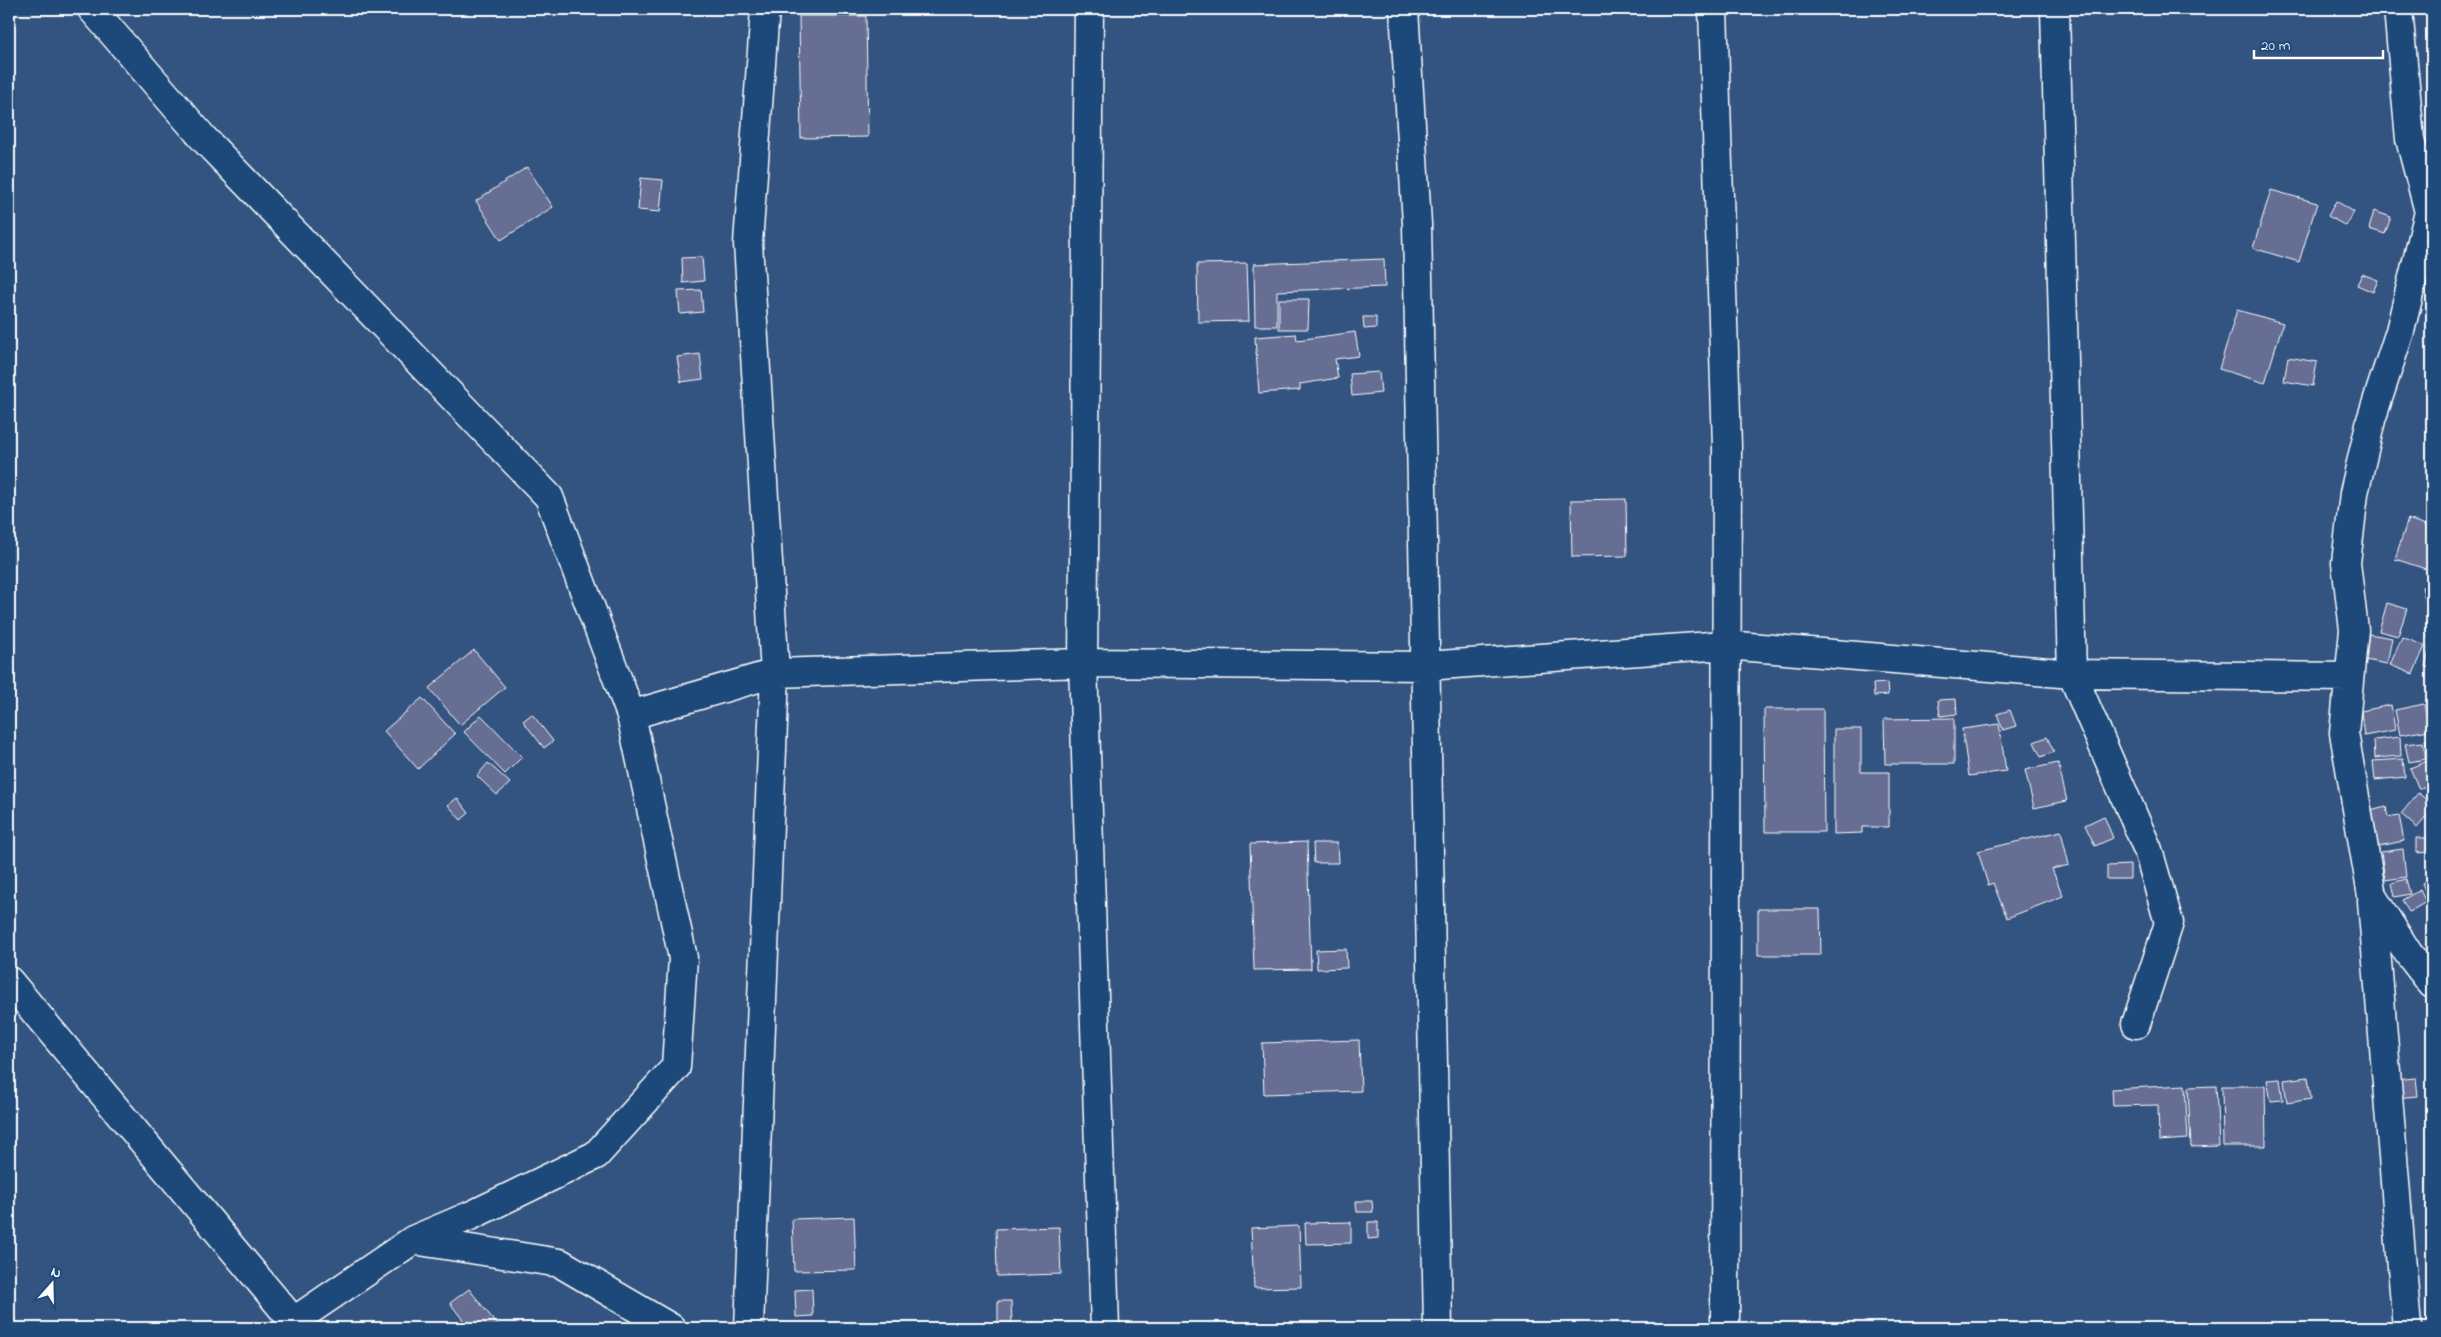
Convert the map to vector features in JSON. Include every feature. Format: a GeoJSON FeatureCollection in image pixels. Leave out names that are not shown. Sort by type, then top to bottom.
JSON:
{"type":"FeatureCollection","features":[{"type":"Feature","properties":{"kind":"street"},"geometry":{"type":"LineString","coordinates":[[9,981],[297,1325],[413,1240],[472,1215],[596,1155],[676,1067],[683,958],[631,715],[549,497],[204,139],[92,9]]}},
{"type":"Feature","properties":{"kind":"street"},"geometry":{"type":"LineString","coordinates":[[749,1328],[775,673],[748,243],[766,9]]}},
{"type":"Feature","properties":{"kind":"street"},"geometry":{"type":"LineString","coordinates":[[1089,9],[1083,663],[1105,1328]]}},
{"type":"Feature","properties":{"kind":"street"},"geometry":{"type":"LineString","coordinates":[[1404,9],[1417,224],[1438,1328]]}},
{"type":"Feature","properties":{"kind":"street"},"geometry":{"type":"LineString","coordinates":[[1713,9],[1727,446],[1725,1328]]}},
{"type":"Feature","properties":{"kind":"street"},"geometry":{"type":"LineString","coordinates":[[2055,9],[2072,674],[2148,850],[2169,923],[2136,1024]]}},
{"type":"Feature","properties":{"kind":"street"},"geometry":{"type":"LineString","coordinates":[[2398,9],[2410,139],[2429,212],[2400,331],[2371,420],[2354,493],[2346,562],[2354,630],[2344,733],[2372,896],[2407,1328]]}},
{"type":"Feature","properties":{"kind":"street"},"geometry":{"type":"LineString","coordinates":[[631,715],[775,673],[1083,663],[1426,666],[1726,646],[2072,674],[2349,677]]}},
{"type":"Feature","properties":{"kind":"street"},"geometry":{"type":"LineString","coordinates":[[2372,896],[2408,953],[2432,984]]}},
{"type":"Feature","properties":{"kind":"street"},"geometry":{"type":"LineString","coordinates":[[413,1240],[560,1263],[671,1328]]}},
{"type":"Feature","properties":{"kind":"building"},"geometry":{"type":"Polygon","coordinates":[[[799,16],[866,16],[868,137],[801,138],[799,16]]]}},
{"type":"Feature","properties":{"kind":"building"},"geometry":{"type":"Polygon","coordinates":[[[527,167],[553,207],[501,240],[476,201],[527,167]]]}},
{"type":"Feature","properties":{"kind":"building"},"geometry":{"type":"Polygon","coordinates":[[[641,178],[663,180],[660,212],[638,210],[641,178]]]}},
{"type":"Feature","properties":{"kind":"building"},"geometry":{"type":"Polygon","coordinates":[[[2271,190],[2317,203],[2299,262],[2253,248],[2271,190]]]}},
{"type":"Feature","properties":{"kind":"building"},"geometry":{"type":"Polygon","coordinates":[[[2336,201],[2354,212],[2346,226],[2328,216],[2336,201]]]}},
{"type":"Feature","properties":{"kind":"building"},"geometry":{"type":"Polygon","coordinates":[[[2374,211],[2391,217],[2385,234],[2369,229],[2374,211]]]}},
{"type":"Feature","properties":{"kind":"building"},"geometry":{"type":"Polygon","coordinates":[[[702,257],[704,281],[683,283],[682,258],[702,257]]]}},
{"type":"Feature","properties":{"kind":"building"},"geometry":{"type":"Polygon","coordinates":[[[1384,259],[1385,287],[1277,291],[1277,326],[1255,326],[1254,264],[1384,259]]]}},
{"type":"Feature","properties":{"kind":"building"},"geometry":{"type":"Polygon","coordinates":[[[1247,263],[1249,321],[1198,322],[1197,264],[1247,263]]]}},
{"type":"Feature","properties":{"kind":"building"},"geometry":{"type":"Polygon","coordinates":[[[2362,274],[2378,280],[2373,292],[2357,285],[2362,274]]]}},
{"type":"Feature","properties":{"kind":"building"},"geometry":{"type":"Polygon","coordinates":[[[701,290],[703,312],[680,314],[678,291],[701,290]]]}},
{"type":"Feature","properties":{"kind":"building"},"geometry":{"type":"Polygon","coordinates":[[[1279,299],[1309,299],[1308,329],[1279,329],[1279,299]]]}},
{"type":"Feature","properties":{"kind":"building"},"geometry":{"type":"Polygon","coordinates":[[[2237,310],[2283,323],[2265,383],[2219,369],[2237,310]]]}},
{"type":"Feature","properties":{"kind":"building"},"geometry":{"type":"Polygon","coordinates":[[[1363,317],[1376,317],[1376,328],[1364,329],[1363,317]]]}},
{"type":"Feature","properties":{"kind":"building"},"geometry":{"type":"Polygon","coordinates":[[[1355,332],[1359,356],[1335,359],[1338,378],[1300,384],[1300,390],[1259,393],[1255,337],[1296,334],[1297,340],[1355,332]]]}},
{"type":"Feature","properties":{"kind":"building"},"geometry":{"type":"Polygon","coordinates":[[[700,354],[703,379],[681,382],[677,357],[700,354]]]}},
{"type":"Feature","properties":{"kind":"building"},"geometry":{"type":"Polygon","coordinates":[[[2288,357],[2317,362],[2313,386],[2284,381],[2288,357]]]}},
{"type":"Feature","properties":{"kind":"building"},"geometry":{"type":"Polygon","coordinates":[[[1379,372],[1381,393],[1352,396],[1350,374],[1379,372]]]}},
{"type":"Feature","properties":{"kind":"building"},"geometry":{"type":"Polygon","coordinates":[[[1626,499],[1627,556],[1572,557],[1571,500],[1626,499]]]}},
{"type":"Feature","properties":{"kind":"building"},"geometry":{"type":"Polygon","coordinates":[[[2408,519],[2432,527],[2432,571],[2395,559],[2408,519]]]}},
{"type":"Feature","properties":{"kind":"building"},"geometry":{"type":"Polygon","coordinates":[[[2432,585],[2432,611],[2428,612],[2422,587],[2432,585]]]}},
{"type":"Feature","properties":{"kind":"building"},"geometry":{"type":"Polygon","coordinates":[[[2387,603],[2407,609],[2398,636],[2379,631],[2387,603]]]}},
{"type":"Feature","properties":{"kind":"building"},"geometry":{"type":"Polygon","coordinates":[[[2430,620],[2432,620],[2432,639],[2428,638],[2430,620]]]}},
{"type":"Feature","properties":{"kind":"building"},"geometry":{"type":"Polygon","coordinates":[[[2369,634],[2392,638],[2387,664],[2365,660],[2369,634]]]}},
{"type":"Feature","properties":{"kind":"building"},"geometry":{"type":"Polygon","coordinates":[[[2402,637],[2425,646],[2413,674],[2390,665],[2402,637]]]}},
{"type":"Feature","properties":{"kind":"building"},"geometry":{"type":"Polygon","coordinates":[[[2432,641],[2432,668],[2425,667],[2432,641]]]}},
{"type":"Feature","properties":{"kind":"building"},"geometry":{"type":"Polygon","coordinates":[[[474,650],[505,687],[460,725],[429,688],[474,650]]]}},
{"type":"Feature","properties":{"kind":"building"},"geometry":{"type":"Polygon","coordinates":[[[1887,683],[1888,695],[1874,696],[1873,684],[1887,683]]]}},
{"type":"Feature","properties":{"kind":"building"},"geometry":{"type":"Polygon","coordinates":[[[422,698],[455,734],[418,769],[384,731],[422,698]]]}},
{"type":"Feature","properties":{"kind":"building"},"geometry":{"type":"Polygon","coordinates":[[[1956,699],[1957,714],[1940,716],[1938,700],[1956,699]]]}},
{"type":"Feature","properties":{"kind":"building"},"geometry":{"type":"Polygon","coordinates":[[[2424,704],[2429,730],[2400,735],[2395,710],[2424,704]]]}},
{"type":"Feature","properties":{"kind":"building"},"geometry":{"type":"Polygon","coordinates":[[[2391,705],[2395,730],[2364,736],[2361,711],[2391,705]]]}},
{"type":"Feature","properties":{"kind":"building"},"geometry":{"type":"Polygon","coordinates":[[[1764,709],[1823,709],[1824,832],[1765,832],[1764,709]]]}},
{"type":"Feature","properties":{"kind":"building"},"geometry":{"type":"Polygon","coordinates":[[[2010,710],[2016,726],[2003,730],[1997,714],[2010,710]]]}},
{"type":"Feature","properties":{"kind":"building"},"geometry":{"type":"Polygon","coordinates":[[[532,714],[553,741],[544,748],[523,721],[532,714]]]}},
{"type":"Feature","properties":{"kind":"building"},"geometry":{"type":"Polygon","coordinates":[[[481,715],[522,757],[505,774],[464,732],[481,715]]]}},
{"type":"Feature","properties":{"kind":"building"},"geometry":{"type":"Polygon","coordinates":[[[1954,718],[1954,764],[1885,764],[1884,719],[1954,718]]]}},
{"type":"Feature","properties":{"kind":"building"},"geometry":{"type":"Polygon","coordinates":[[[1999,724],[2006,771],[1969,776],[1962,729],[1999,724]]]}},
{"type":"Feature","properties":{"kind":"building"},"geometry":{"type":"Polygon","coordinates":[[[1834,729],[1861,729],[1861,772],[1889,772],[1889,827],[1862,827],[1862,833],[1834,834],[1834,729]]]}},
{"type":"Feature","properties":{"kind":"building"},"geometry":{"type":"Polygon","coordinates":[[[2047,737],[2054,752],[2041,757],[2034,742],[2047,737]]]}},
{"type":"Feature","properties":{"kind":"building"},"geometry":{"type":"Polygon","coordinates":[[[2400,737],[2401,756],[2375,758],[2374,740],[2400,737]]]}},
{"type":"Feature","properties":{"kind":"building"},"geometry":{"type":"Polygon","coordinates":[[[2432,738],[2432,760],[2431,760],[2425,740],[2432,738]]]}},
{"type":"Feature","properties":{"kind":"building"},"geometry":{"type":"Polygon","coordinates":[[[2423,742],[2426,759],[2409,762],[2405,744],[2423,742]]]}},
{"type":"Feature","properties":{"kind":"building"},"geometry":{"type":"Polygon","coordinates":[[[2403,759],[2405,777],[2375,780],[2373,761],[2403,759]]]}},
{"type":"Feature","properties":{"kind":"building"},"geometry":{"type":"Polygon","coordinates":[[[2427,761],[2432,772],[2432,783],[2419,789],[2410,768],[2427,761]]]}},
{"type":"Feature","properties":{"kind":"building"},"geometry":{"type":"Polygon","coordinates":[[[488,763],[510,783],[497,795],[477,776],[488,763]]]}},
{"type":"Feature","properties":{"kind":"building"},"geometry":{"type":"Polygon","coordinates":[[[2058,763],[2067,801],[2034,808],[2025,770],[2058,763]]]}},
{"type":"Feature","properties":{"kind":"building"},"geometry":{"type":"Polygon","coordinates":[[[2418,793],[2432,804],[2432,810],[2417,828],[2401,814],[2418,793]]]}},
{"type":"Feature","properties":{"kind":"building"},"geometry":{"type":"Polygon","coordinates":[[[457,798],[469,813],[461,820],[448,805],[457,798]]]}},
{"type":"Feature","properties":{"kind":"building"},"geometry":{"type":"Polygon","coordinates":[[[2386,807],[2388,817],[2399,815],[2404,841],[2373,847],[2366,812],[2386,807]]]}},
{"type":"Feature","properties":{"kind":"building"},"geometry":{"type":"Polygon","coordinates":[[[2104,816],[2113,838],[2095,846],[2085,825],[2104,816]]]}},
{"type":"Feature","properties":{"kind":"building"},"geometry":{"type":"Polygon","coordinates":[[[2061,831],[2069,865],[2052,869],[2063,896],[2007,918],[1993,883],[1988,885],[1978,851],[2061,831]]]}},
{"type":"Feature","properties":{"kind":"building"},"geometry":{"type":"Polygon","coordinates":[[[2416,838],[2429,838],[2430,852],[2416,853],[2416,838]]]}},
{"type":"Feature","properties":{"kind":"building"},"geometry":{"type":"Polygon","coordinates":[[[1307,842],[1311,969],[1254,970],[1250,844],[1307,842]]]}},
{"type":"Feature","properties":{"kind":"building"},"geometry":{"type":"Polygon","coordinates":[[[1313,843],[1337,843],[1338,863],[1314,863],[1313,843]]]}},
{"type":"Feature","properties":{"kind":"building"},"geometry":{"type":"Polygon","coordinates":[[[2403,849],[2406,877],[2385,880],[2381,852],[2403,849]]]}},
{"type":"Feature","properties":{"kind":"building"},"geometry":{"type":"Polygon","coordinates":[[[2130,865],[2130,879],[2107,879],[2107,866],[2130,865]]]}},
{"type":"Feature","properties":{"kind":"building"},"geometry":{"type":"Polygon","coordinates":[[[2432,878],[2432,897],[2428,898],[2422,883],[2432,878]]]}},
{"type":"Feature","properties":{"kind":"building"},"geometry":{"type":"Polygon","coordinates":[[[2406,879],[2410,894],[2395,897],[2392,883],[2406,879]]]}},
{"type":"Feature","properties":{"kind":"building"},"geometry":{"type":"Polygon","coordinates":[[[2420,890],[2426,902],[2409,912],[2402,900],[2420,890]]]}},
{"type":"Feature","properties":{"kind":"building"},"geometry":{"type":"Polygon","coordinates":[[[1758,909],[1820,909],[1821,955],[1758,955],[1758,909]]]}},
{"type":"Feature","properties":{"kind":"building"},"geometry":{"type":"Polygon","coordinates":[[[1346,949],[1347,968],[1317,969],[1316,950],[1346,949]]]}},
{"type":"Feature","properties":{"kind":"building"},"geometry":{"type":"Polygon","coordinates":[[[1359,1040],[1361,1091],[1264,1094],[1262,1043],[1359,1040]]]}},
{"type":"Feature","properties":{"kind":"building"},"geometry":{"type":"Polygon","coordinates":[[[2308,1077],[2311,1099],[2287,1103],[2284,1080],[2308,1077]]]}},
{"type":"Feature","properties":{"kind":"building"},"geometry":{"type":"Polygon","coordinates":[[[2416,1078],[2418,1096],[2395,1098],[2393,1080],[2416,1078]]]}},
{"type":"Feature","properties":{"kind":"building"},"geometry":{"type":"Polygon","coordinates":[[[2280,1079],[2283,1100],[2271,1101],[2267,1080],[2280,1079]]]}},
{"type":"Feature","properties":{"kind":"building"},"geometry":{"type":"Polygon","coordinates":[[[2185,1085],[2188,1139],[2159,1141],[2158,1105],[2113,1106],[2112,1089],[2185,1085]]]}},
{"type":"Feature","properties":{"kind":"building"},"geometry":{"type":"Polygon","coordinates":[[[2216,1086],[2219,1146],[2191,1147],[2188,1087],[2216,1086]]]}},
{"type":"Feature","properties":{"kind":"building"},"geometry":{"type":"Polygon","coordinates":[[[2222,1086],[2265,1086],[2266,1146],[2223,1146],[2222,1086]]]}},
{"type":"Feature","properties":{"kind":"building"},"geometry":{"type":"Polygon","coordinates":[[[1356,1201],[1372,1201],[1373,1212],[1357,1212],[1356,1201]]]}},
{"type":"Feature","properties":{"kind":"building"},"geometry":{"type":"Polygon","coordinates":[[[854,1217],[856,1270],[794,1271],[792,1219],[854,1217]]]}},
{"type":"Feature","properties":{"kind":"building"},"geometry":{"type":"Polygon","coordinates":[[[1351,1222],[1351,1243],[1306,1244],[1305,1223],[1351,1222]]]}},
{"type":"Feature","properties":{"kind":"building"},"geometry":{"type":"Polygon","coordinates":[[[1368,1222],[1378,1222],[1378,1238],[1368,1239],[1368,1222]]]}},
{"type":"Feature","properties":{"kind":"building"},"geometry":{"type":"Polygon","coordinates":[[[1299,1226],[1301,1287],[1254,1288],[1251,1228],[1299,1226]]]}},
{"type":"Feature","properties":{"kind":"building"},"geometry":{"type":"Polygon","coordinates":[[[1059,1227],[1061,1274],[997,1276],[996,1229],[1059,1227]]]}},
{"type":"Feature","properties":{"kind":"building"},"geometry":{"type":"Polygon","coordinates":[[[469,1289],[499,1328],[469,1328],[450,1303],[469,1289]]]}},
{"type":"Feature","properties":{"kind":"building"},"geometry":{"type":"Polygon","coordinates":[[[812,1289],[813,1316],[796,1317],[795,1290],[812,1289]]]}},
{"type":"Feature","properties":{"kind":"building"},"geometry":{"type":"Polygon","coordinates":[[[998,1301],[1011,1301],[1012,1324],[998,1325],[998,1301]]]}}]}
